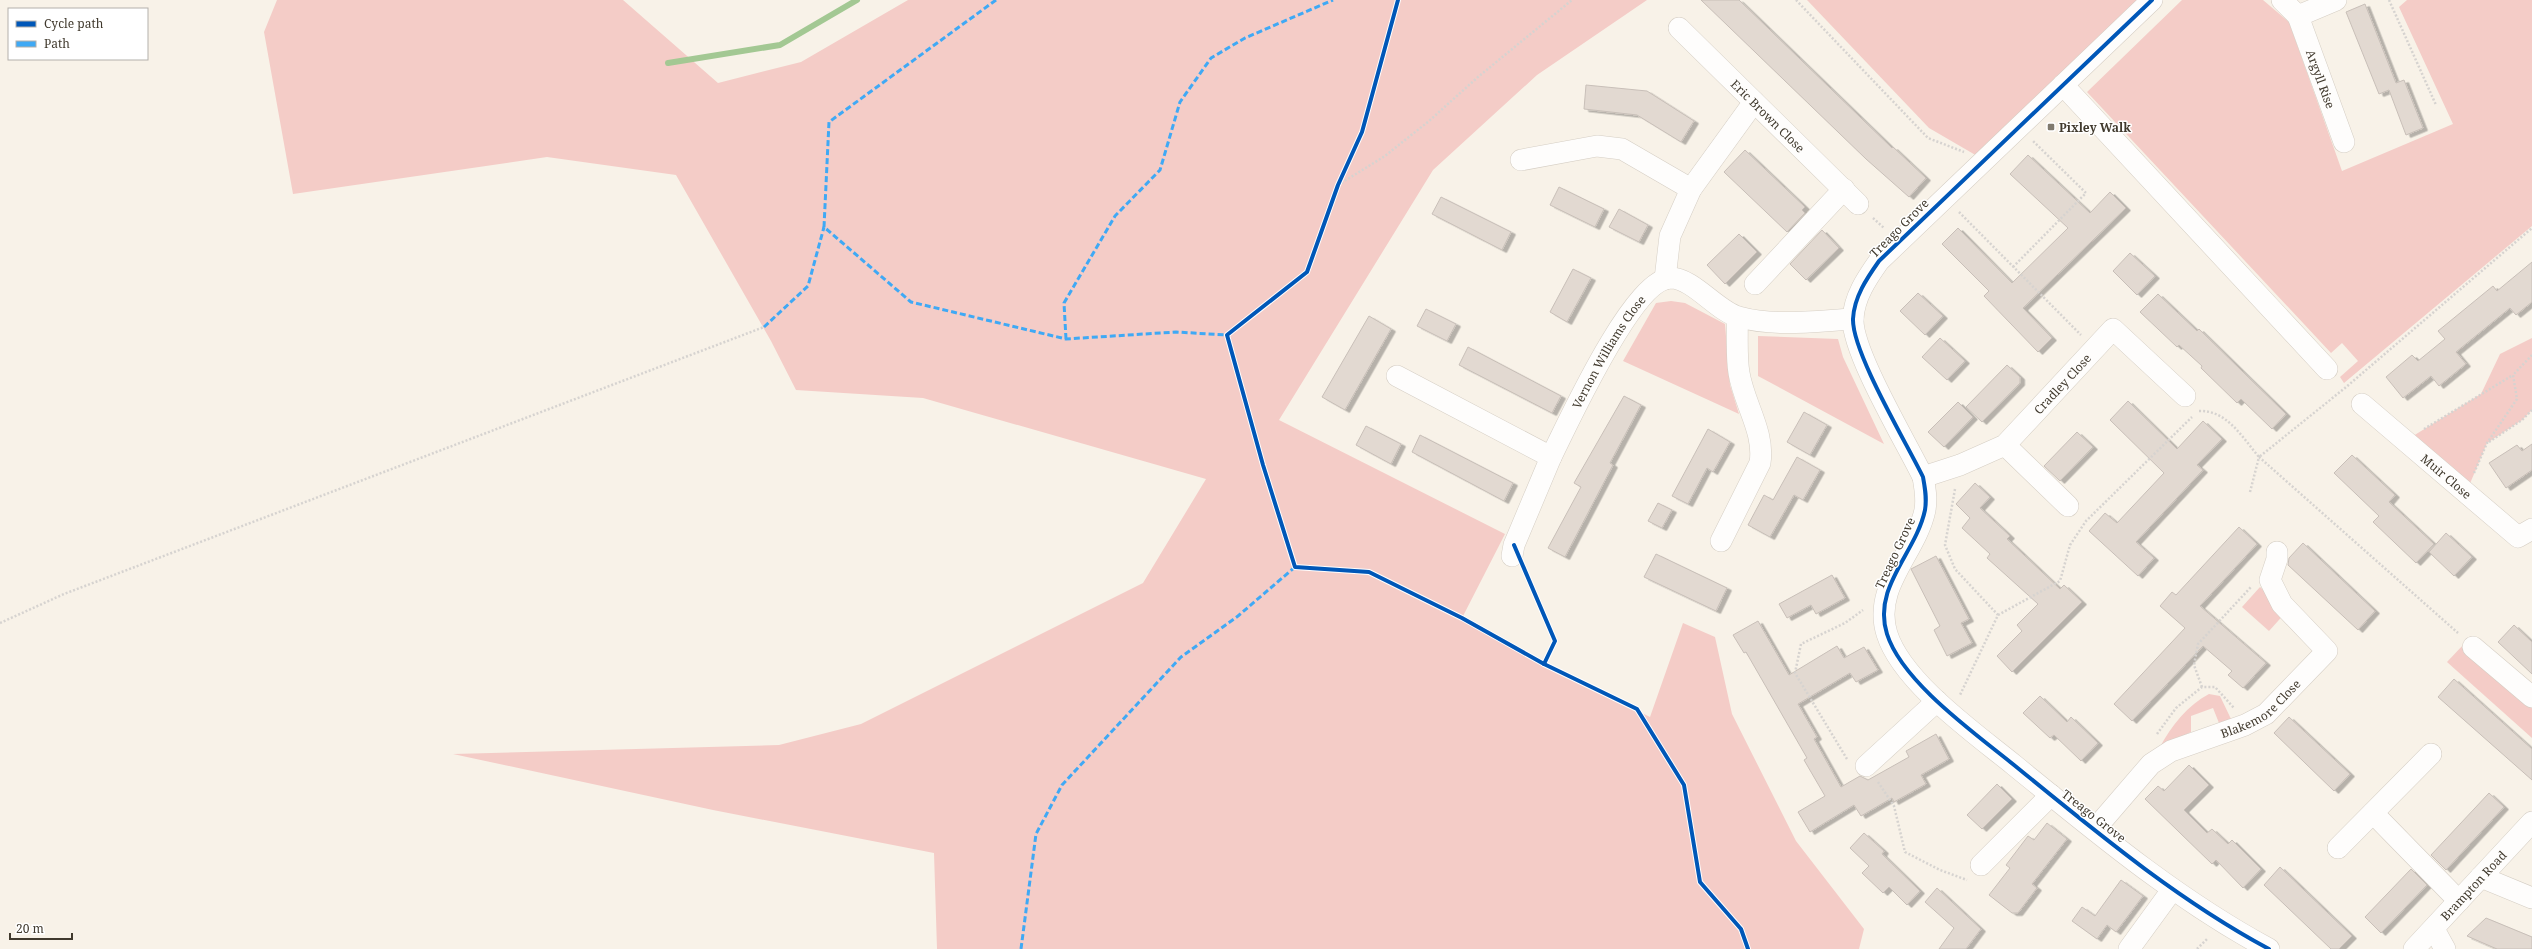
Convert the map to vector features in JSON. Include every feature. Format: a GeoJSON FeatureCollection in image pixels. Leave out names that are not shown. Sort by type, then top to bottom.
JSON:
{"type":"FeatureCollection","features":[{"type":"Feature","properties":{"kind":"street","name":"Treago Grove"},"geometry":{"type":"LineString","coordinates":[[2152,0],[1944,197],[1879,261],[1866,279],[1858,297],[1853,319],[1863,357],[1923,477],[1926,496],[1925,510],[1886,594],[1884,615],[1887,635],[1895,651],[1906,667],[1944,708],[2051,795],[2172,890],[2221,923],[2269,949]]}},
{"type":"Feature","properties":{"kind":"street","name":"Argyll Rise"},"geometry":{"type":"LineString","coordinates":[[2282,0],[2298,16],[2344,142]]}},
{"type":"Feature","properties":{"kind":"street"},"geometry":{"type":"LineString","coordinates":[[2298,16],[2336,0]]}},
{"type":"Feature","properties":{"kind":"street","name":"Eric Brown Close"},"geometry":{"type":"LineString","coordinates":[[1679,28],[1858,204]]}},
{"type":"Feature","properties":{"kind":"street"},"geometry":{"type":"LineString","coordinates":[[2063,85],[2327,369]]}},
{"type":"Feature","properties":{"kind":"street"},"geometry":{"type":"LineString","coordinates":[[1754,102],[1691,189],[1670,236],[1665,279],[1681,280],[1737,317],[1766,322],[1853,319]]}},
{"type":"Feature","properties":{"kind":"street"},"geometry":{"type":"LineString","coordinates":[[1521,160],[1597,146],[1622,149],[1691,189]]}},
{"type":"Feature","properties":{"kind":"street"},"geometry":{"type":"LineString","coordinates":[[1755,284],[1844,189]]}},
{"type":"Feature","properties":{"kind":"street","name":"Vernon Williams Close"},"geometry":{"type":"LineString","coordinates":[[1512,556],[1514,545],[1551,457],[1604,353],[1644,294],[1653,284],[1665,279]]}},
{"type":"Feature","properties":{"kind":"street"},"geometry":{"type":"LineString","coordinates":[[1721,541],[1760,463],[1762,451],[1760,437],[1744,398],[1739,372],[1737,317]]}},
{"type":"Feature","properties":{"kind":"street","name":"Cradley Close"},"geometry":{"type":"LineString","coordinates":[[1923,477],[1960,466],[2004,445],[2113,330],[2185,396]]}},
{"type":"Feature","properties":{"kind":"street"},"geometry":{"type":"LineString","coordinates":[[1397,376],[1551,457]]}},
{"type":"Feature","properties":{"kind":"street","name":"Muir Close"},"geometry":{"type":"LineString","coordinates":[[2362,404],[2518,538],[2532,529]]}},
{"type":"Feature","properties":{"kind":"street"},"geometry":{"type":"LineString","coordinates":[[2004,445],[2068,506]]}},
{"type":"Feature","properties":{"kind":"street","name":"Blakemore Close"},"geometry":{"type":"LineString","coordinates":[[2094,829],[2151,764],[2171,751],[2194,741],[2245,725],[2266,714],[2327,650],[2282,604],[2270,580],[2277,559],[2277,552]]}},
{"type":"Feature","properties":{"kind":"street"},"geometry":{"type":"LineString","coordinates":[[2473,647],[2532,697]]}},
{"type":"Feature","properties":{"kind":"street"},"geometry":{"type":"LineString","coordinates":[[1866,766],[1944,708]]}},
{"type":"Feature","properties":{"kind":"street"},"geometry":{"type":"LineString","coordinates":[[2338,848],[2431,754]]}},
{"type":"Feature","properties":{"kind":"street"},"geometry":{"type":"LineString","coordinates":[[1981,865],[2051,795]]}},
{"type":"Feature","properties":{"kind":"street"},"geometry":{"type":"LineString","coordinates":[[2373,813],[2459,901]]}},
{"type":"Feature","properties":{"kind":"street","name":"Brampton Road"},"geometry":{"type":"LineString","coordinates":[[2414,949],[2532,822]]}},
{"type":"Feature","properties":{"kind":"street"},"geometry":{"type":"LineString","coordinates":[[2481,877],[2532,898]]}},
{"type":"Feature","properties":{"kind":"street"},"geometry":{"type":"LineString","coordinates":[[2129,949],[2172,890]]}},
{"type":"Feature","properties":{"kind":"street"},"geometry":{"type":"LineString","coordinates":[[2434,929],[2445,949]]}},
{"type":"Feature","properties":{"kind":"path"},"geometry":{"type":"LineString","coordinates":[[1338,185],[1385,156],[1429,121],[1478,77],[1572,0]]}},
{"type":"Feature","properties":{"kind":"path"},"geometry":{"type":"LineString","coordinates":[[1796,0],[1928,138],[1984,160]]}},
{"type":"Feature","properties":{"kind":"path"},"geometry":{"type":"LineString","coordinates":[[2389,0],[2436,105]]}},
{"type":"Feature","properties":{"kind":"path"},"geometry":{"type":"LineString","coordinates":[[2014,267],[2086,193],[2018,127]]}},
{"type":"Feature","properties":{"kind":"path"},"geometry":{"type":"LineString","coordinates":[[1336,192],[1341,178]]}},
{"type":"Feature","properties":{"kind":"path"},"geometry":{"type":"LineString","coordinates":[[1944,197],[2095,349]]}},
{"type":"Feature","properties":{"kind":"path"},"geometry":{"type":"LineString","coordinates":[[1858,204],[1898,242]]}},
{"type":"Feature","properties":{"kind":"path"},"geometry":{"type":"LineString","coordinates":[[2250,492],[2259,457],[2345,388],[2532,228]]}},
{"type":"Feature","properties":{"kind":"path"},"geometry":{"type":"LineString","coordinates":[[0,622],[64,594],[764,327]]}},
{"type":"Feature","properties":{"kind":"path"},"geometry":{"type":"LineString","coordinates":[[2405,441],[2514,375],[2532,355]]}},
{"type":"Feature","properties":{"kind":"path"},"geometry":{"type":"LineString","coordinates":[[2327,369],[2362,404]]}},
{"type":"Feature","properties":{"kind":"path"},"geometry":{"type":"LineString","coordinates":[[2466,493],[2487,443],[2517,400],[2514,375]]}},
{"type":"Feature","properties":{"kind":"path"},"geometry":{"type":"LineString","coordinates":[[2487,443],[2522,420],[2532,410]]}},
{"type":"Feature","properties":{"kind":"path"},"geometry":{"type":"LineString","coordinates":[[1944,708],[1998,616],[2060,581],[2070,545],[2086,522],[2197,411],[2211,411],[2225,417],[2259,457],[2473,647]]}},
{"type":"Feature","properties":{"kind":"path"},"geometry":{"type":"LineString","coordinates":[[1960,466],[1944,545],[1955,569],[1998,616]]}},
{"type":"Feature","properties":{"kind":"path"},"geometry":{"type":"LineString","coordinates":[[2202,687],[2194,665],[2198,644],[2253,585]]}},
{"type":"Feature","properties":{"kind":"path"},"geometry":{"type":"LineString","coordinates":[[2153,740],[2176,708],[2202,687],[2215,687],[2230,700],[2245,725]]}},
{"type":"Feature","properties":{"kind":"shaded area"},"geometry":{"type":"Polygon","coordinates":[[[277,0],[623,0],[718,83],[801,62],[908,0],[1647,0],[1537,75],[1433,170],[1279,420],[1505,534],[1462,618],[1544,664],[1650,717],[1683,623],[1715,637],[1732,714],[1796,841],[1864,929],[1859,949],[937,949],[934,853],[713,810],[453,754],[779,745],[861,724],[1143,583],[1206,479],[923,398],[796,390],[771,341],[676,175],[547,157],[293,194],[264,32],[277,0]]]}},
{"type":"Feature","properties":{"kind":"shaded area"},"geometry":{"type":"Polygon","coordinates":[[[1807,0],[2152,0],[1984,160],[1929,128],[1807,0]]]}},
{"type":"Feature","properties":{"kind":"shaded area"},"geometry":{"type":"Polygon","coordinates":[[[2182,0],[2263,0],[2289,22],[2342,171],[2453,124],[2399,7],[2407,0],[2532,0],[2532,226],[2344,383],[2340,377],[2358,361],[2342,343],[2331,353],[2087,92],[2182,0]]]}},
{"type":"Feature","properties":{"kind":"shaded area"},"geometry":{"type":"Polygon","coordinates":[[[1671,301],[1685,303],[1725,324],[1730,385],[1739,414],[1623,361],[1656,303],[1671,301]]]}},
{"type":"Feature","properties":{"kind":"shaded area"},"geometry":{"type":"Polygon","coordinates":[[[1758,336],[1838,339],[1843,357],[1884,444],[1758,376],[1758,336]]]}},
{"type":"Feature","properties":{"kind":"shaded area"},"geometry":{"type":"Polygon","coordinates":[[[2532,338],[2532,410],[2522,420],[2487,443],[2466,493],[2405,441],[2481,394],[2500,354],[2532,338]]]}},
{"type":"Feature","properties":{"kind":"shaded area"},"geometry":{"type":"Polygon","coordinates":[[[2260,587],[2287,611],[2269,631],[2242,607],[2260,587]]]}},
{"type":"Feature","properties":{"kind":"shaded area"},"geometry":{"type":"Polygon","coordinates":[[[2464,644],[2532,704],[2532,738],[2447,662],[2464,644]]]}},
{"type":"Feature","properties":{"kind":"shaded area"},"geometry":{"type":"Polygon","coordinates":[[[2209,694],[2220,696],[2231,719],[2219,723],[2213,708],[2191,716],[2191,732],[2160,747],[2169,731],[2187,710],[2209,694]]]}},
{"type":"Feature","properties":{"kind":"building"},"geometry":{"type":"Polygon","coordinates":[[[1701,0],[1739,0],[1892,148],[1893,147],[1926,178],[1909,197],[1866,159],[1701,0]]]}},
{"type":"Feature","properties":{"kind":"building"},"geometry":{"type":"Polygon","coordinates":[[[2365,4],[2396,83],[2404,80],[2423,128],[2406,135],[2389,90],[2379,94],[2346,12],[2365,4]]]}},
{"type":"Feature","properties":{"kind":"building"},"geometry":{"type":"Polygon","coordinates":[[[1586,85],[1647,91],[1694,121],[1681,142],[1637,115],[1584,109],[1586,85]]]}},
{"type":"Feature","properties":{"kind":"building"},"geometry":{"type":"Polygon","coordinates":[[[1745,150],[1805,207],[1802,210],[1805,213],[1787,232],[1724,172],[1745,150]]]}},
{"type":"Feature","properties":{"kind":"building"},"geometry":{"type":"Polygon","coordinates":[[[2028,155],[2090,213],[2110,192],[2126,208],[2023,308],[2052,338],[2038,352],[1984,296],[1989,291],[1942,244],[1958,228],[2012,283],[2068,228],[2010,174],[2028,155]]]}},
{"type":"Feature","properties":{"kind":"building"},"geometry":{"type":"Polygon","coordinates":[[[1559,187],[1604,209],[1595,227],[1550,205],[1559,187]]]}},
{"type":"Feature","properties":{"kind":"building"},"geometry":{"type":"Polygon","coordinates":[[[1441,197],[1511,232],[1502,250],[1432,214],[1441,197]]]}},
{"type":"Feature","properties":{"kind":"building"},"geometry":{"type":"Polygon","coordinates":[[[1619,209],[1648,225],[1639,242],[1609,227],[1619,209]]]}},
{"type":"Feature","properties":{"kind":"building"},"geometry":{"type":"Polygon","coordinates":[[[1822,230],[1839,248],[1806,280],[1790,264],[1822,230]]]}},
{"type":"Feature","properties":{"kind":"building"},"geometry":{"type":"Polygon","coordinates":[[[1739,234],[1757,252],[1725,284],[1707,265],[1739,234]]]}},
{"type":"Feature","properties":{"kind":"building"},"geometry":{"type":"Polygon","coordinates":[[[2130,253],[2155,276],[2137,295],[2113,271],[2130,253]]]}},
{"type":"Feature","properties":{"kind":"building"},"geometry":{"type":"Polygon","coordinates":[[[2532,262],[2532,302],[2516,315],[2510,308],[2456,352],[2466,364],[2439,386],[2431,376],[2403,398],[2386,377],[2412,355],[2418,361],[2445,339],[2438,331],[2493,286],[2497,291],[2532,262]]]}},
{"type":"Feature","properties":{"kind":"building"},"geometry":{"type":"Polygon","coordinates":[[[1573,269],[1591,278],[1567,322],[1550,312],[1573,269]]]}},
{"type":"Feature","properties":{"kind":"building"},"geometry":{"type":"Polygon","coordinates":[[[1918,293],[1943,316],[1925,335],[1900,311],[1918,293]]]}},
{"type":"Feature","properties":{"kind":"building"},"geometry":{"type":"Polygon","coordinates":[[[2158,294],[2197,331],[2199,329],[2286,414],[2272,429],[2241,399],[2237,403],[2201,368],[2202,366],[2179,345],[2177,347],[2140,312],[2158,294]]]}},
{"type":"Feature","properties":{"kind":"building"},"geometry":{"type":"Polygon","coordinates":[[[1426,309],[1456,324],[1447,341],[1417,326],[1426,309]]]}},
{"type":"Feature","properties":{"kind":"building"},"geometry":{"type":"Polygon","coordinates":[[[1369,316],[1391,329],[1345,410],[1322,397],[1369,316]]]}},
{"type":"Feature","properties":{"kind":"building"},"geometry":{"type":"Polygon","coordinates":[[[1940,338],[1965,361],[1947,380],[1922,357],[1940,338]]]}},
{"type":"Feature","properties":{"kind":"building"},"geometry":{"type":"Polygon","coordinates":[[[1468,347],[1561,396],[1552,413],[1459,365],[1468,347]]]}},
{"type":"Feature","properties":{"kind":"building"},"geometry":{"type":"Polygon","coordinates":[[[2007,365],[2020,377],[2020,383],[1982,422],[1966,407],[2007,365]]]}},
{"type":"Feature","properties":{"kind":"building"},"geometry":{"type":"Polygon","coordinates":[[[1624,396],[1641,405],[1610,463],[1613,465],[1565,557],[1548,548],[1581,487],[1574,483],[1624,396]]]}},
{"type":"Feature","properties":{"kind":"building"},"geometry":{"type":"Polygon","coordinates":[[[2128,401],[2177,449],[2203,421],[2222,439],[2197,465],[2203,470],[2136,542],[2154,558],[2138,576],[2089,531],[2105,513],[2117,523],[2164,473],[2110,420],[2128,401]]]}},
{"type":"Feature","properties":{"kind":"building"},"geometry":{"type":"Polygon","coordinates":[[[1958,402],[1973,417],[1944,447],[1928,432],[1958,402]]]}},
{"type":"Feature","properties":{"kind":"building"},"geometry":{"type":"Polygon","coordinates":[[[1804,412],[1827,425],[1810,455],[1787,442],[1804,412]]]}},
{"type":"Feature","properties":{"kind":"building"},"geometry":{"type":"Polygon","coordinates":[[[1366,426],[1401,444],[1391,464],[1356,445],[1366,426]]]}},
{"type":"Feature","properties":{"kind":"building"},"geometry":{"type":"Polygon","coordinates":[[[1708,429],[1730,442],[1713,472],[1707,468],[1688,504],[1672,496],[1708,429]]]}},
{"type":"Feature","properties":{"kind":"building"},"geometry":{"type":"Polygon","coordinates":[[[2077,432],[2093,447],[2060,481],[2044,466],[2077,432]]]}},
{"type":"Feature","properties":{"kind":"building"},"geometry":{"type":"Polygon","coordinates":[[[1420,435],[1513,483],[1504,501],[1412,452],[1420,435]]]}},
{"type":"Feature","properties":{"kind":"building"},"geometry":{"type":"Polygon","coordinates":[[[2532,444],[2532,470],[2506,488],[2489,463],[2517,445],[2522,451],[2532,444]]]}},
{"type":"Feature","properties":{"kind":"building"},"geometry":{"type":"Polygon","coordinates":[[[2352,455],[2395,495],[2389,502],[2434,544],[2416,563],[2373,522],[2379,516],[2334,473],[2352,455]]]}},
{"type":"Feature","properties":{"kind":"building"},"geometry":{"type":"Polygon","coordinates":[[[1797,457],[1820,470],[1803,500],[1794,495],[1770,537],[1748,525],[1764,495],[1773,500],[1797,457]]]}},
{"type":"Feature","properties":{"kind":"building"},"geometry":{"type":"Polygon","coordinates":[[[1975,483],[1990,497],[1980,508],[2010,536],[2007,539],[2060,589],[2064,585],[2082,602],[2012,672],[1997,656],[2022,631],[2017,625],[2038,604],[1987,558],[1990,554],[1962,528],[1970,518],[1956,504],[1975,483]]]}},
{"type":"Feature","properties":{"kind":"building"},"geometry":{"type":"Polygon","coordinates":[[[1658,503],[1672,510],[1662,528],[1648,521],[1658,503]]]}},
{"type":"Feature","properties":{"kind":"building"},"geometry":{"type":"Polygon","coordinates":[[[2239,527],[2257,544],[2200,606],[2266,663],[2243,688],[2228,675],[2232,671],[2203,646],[2132,721],[2114,704],[2185,628],[2160,606],[2172,592],[2176,595],[2239,527]]]}},
{"type":"Feature","properties":{"kind":"building"},"geometry":{"type":"Polygon","coordinates":[[[2446,533],[2472,557],[2454,576],[2429,552],[2446,533]]]}},
{"type":"Feature","properties":{"kind":"building"},"geometry":{"type":"Polygon","coordinates":[[[2303,543],[2375,611],[2358,630],[2288,565],[2289,558],[2303,543]]]}},
{"type":"Feature","properties":{"kind":"building"},"geometry":{"type":"Polygon","coordinates":[[[1656,554],[1727,588],[1716,611],[1644,577],[1656,554]]]}},
{"type":"Feature","properties":{"kind":"building"},"geometry":{"type":"Polygon","coordinates":[[[1936,556],[1969,619],[1961,623],[1972,643],[1947,656],[1934,630],[1940,626],[1911,569],[1936,556]]]}},
{"type":"Feature","properties":{"kind":"building"},"geometry":{"type":"Polygon","coordinates":[[[1832,575],[1845,598],[1816,614],[1811,605],[1787,618],[1779,604],[1832,575]]]}},
{"type":"Feature","properties":{"kind":"building"},"geometry":{"type":"Polygon","coordinates":[[[1758,621],[1789,675],[1837,646],[1844,658],[1864,647],[1878,670],[1856,682],[1850,673],[1798,704],[1817,737],[1814,739],[1841,787],[1860,776],[1868,780],[1909,757],[1906,751],[1936,734],[1949,759],[1921,775],[1926,784],[1894,802],[1892,798],[1861,816],[1854,805],[1810,832],[1798,812],[1825,796],[1804,760],[1807,758],[1746,652],[1744,653],[1733,635],[1758,621]]]}},
{"type":"Feature","properties":{"kind":"building"},"geometry":{"type":"Polygon","coordinates":[[[2514,625],[2532,642],[2532,674],[2498,642],[2514,625]]]}},
{"type":"Feature","properties":{"kind":"building"},"geometry":{"type":"Polygon","coordinates":[[[2454,679],[2532,749],[2532,780],[2438,697],[2454,679]]]}},
{"type":"Feature","properties":{"kind":"building"},"geometry":{"type":"Polygon","coordinates":[[[2040,696],[2067,722],[2071,717],[2098,743],[2081,761],[2054,735],[2050,738],[2023,713],[2040,696]]]}},
{"type":"Feature","properties":{"kind":"building"},"geometry":{"type":"Polygon","coordinates":[[[2289,717],[2350,774],[2334,791],[2274,733],[2289,717]]]}},
{"type":"Feature","properties":{"kind":"building"},"geometry":{"type":"Polygon","coordinates":[[[2189,765],[2209,785],[2184,810],[2207,833],[2212,829],[2228,844],[2232,840],[2261,869],[2243,888],[2216,860],[2212,864],[2145,799],[2158,786],[2164,791],[2189,765]]]}},
{"type":"Feature","properties":{"kind":"building"},"geometry":{"type":"Polygon","coordinates":[[[1997,784],[2012,799],[1982,829],[1967,815],[1997,784]]]}},
{"type":"Feature","properties":{"kind":"building"},"geometry":{"type":"Polygon","coordinates":[[[2489,793],[2504,807],[2446,870],[2431,855],[2489,793]]]}},
{"type":"Feature","properties":{"kind":"building"},"geometry":{"type":"Polygon","coordinates":[[[2047,823],[2067,839],[2032,884],[2037,888],[2018,913],[2012,913],[1989,895],[2010,868],[2006,865],[2028,836],[2034,840],[2047,823]]]}},
{"type":"Feature","properties":{"kind":"building"},"geometry":{"type":"Polygon","coordinates":[[[1864,833],[1884,851],[1882,854],[1920,891],[1907,905],[1889,887],[1883,893],[1862,873],[1869,866],[1850,848],[1864,833]]]}},
{"type":"Feature","properties":{"kind":"building"},"geometry":{"type":"Polygon","coordinates":[[[2280,867],[2352,936],[2339,949],[2331,949],[2264,885],[2280,867]]]}},
{"type":"Feature","properties":{"kind":"building"},"geometry":{"type":"Polygon","coordinates":[[[2411,869],[2427,885],[2381,933],[2365,917],[2411,869]]]}},
{"type":"Feature","properties":{"kind":"building"},"geometry":{"type":"Polygon","coordinates":[[[2121,880],[2143,896],[2116,932],[2107,925],[2097,939],[2072,921],[2082,907],[2095,916],[2121,880]]]}},
{"type":"Feature","properties":{"kind":"building"},"geometry":{"type":"Polygon","coordinates":[[[1937,888],[1981,929],[1966,949],[1939,949],[1954,928],[1925,902],[1937,888]]]}},
{"type":"Feature","properties":{"kind":"building"},"geometry":{"type":"Polygon","coordinates":[[[2486,918],[2532,937],[2532,949],[2497,949],[2467,936],[2486,918]]]}},
{"type":"Feature","properties":{"kind":"waterway"},"geometry":{"type":"LineString","coordinates":[[668,63],[780,45],[857,0]]}},
{"type":"Feature","properties":{"kind":"marked path"},"geometry":{"type":"LineString","coordinates":[[996,0],[829,122],[824,227],[911,302],[1066,339],[1176,332],[1227,335]]}},
{"type":"Feature","properties":{"kind":"marked path"},"geometry":{"type":"LineString","coordinates":[[1066,339],[1064,303],[1115,216],[1160,170],[1180,102],[1211,58],[1245,38],[1333,0]]}},
{"type":"Feature","properties":{"kind":"marked path"},"geometry":{"type":"LineString","coordinates":[[764,327],[808,286],[824,227]]}},
{"type":"Feature","properties":{"kind":"marked path"},"geometry":{"type":"LineString","coordinates":[[1021,949],[1036,834],[1062,785],[1181,657],[1238,616],[1295,567]]}},
{"type":"Feature","properties":{"kind":"cycle path"},"geometry":{"type":"LineString","coordinates":[[1398,0],[1362,132],[1338,185],[1307,272],[1227,335],[1263,465],[1295,567],[1369,572],[1462,618],[1544,664],[1637,709],[1684,785],[1700,882],[1741,929],[1748,949]]}},
{"type":"Feature","properties":{"kind":"cycle path"},"geometry":{"type":"LineString","coordinates":[[2152,0],[1879,261],[1859,295],[1853,319],[1855,334],[1861,353],[1881,397],[1923,477],[1926,493],[1925,510],[1920,526],[1890,585],[1885,601],[1884,617],[1887,634],[1895,652],[1908,670],[1924,688],[1961,723],[2137,863],[2201,908],[2269,949]]}},
{"type":"Feature","properties":{"kind":"cycle path"},"geometry":{"type":"LineString","coordinates":[[1514,545],[1555,641],[1544,664]]}},
{"type":"Feature","properties":{"kind":"place","name":"Pixley Walk"},"geometry":{"type":"Point","coordinates":[2051,127]}}]}
